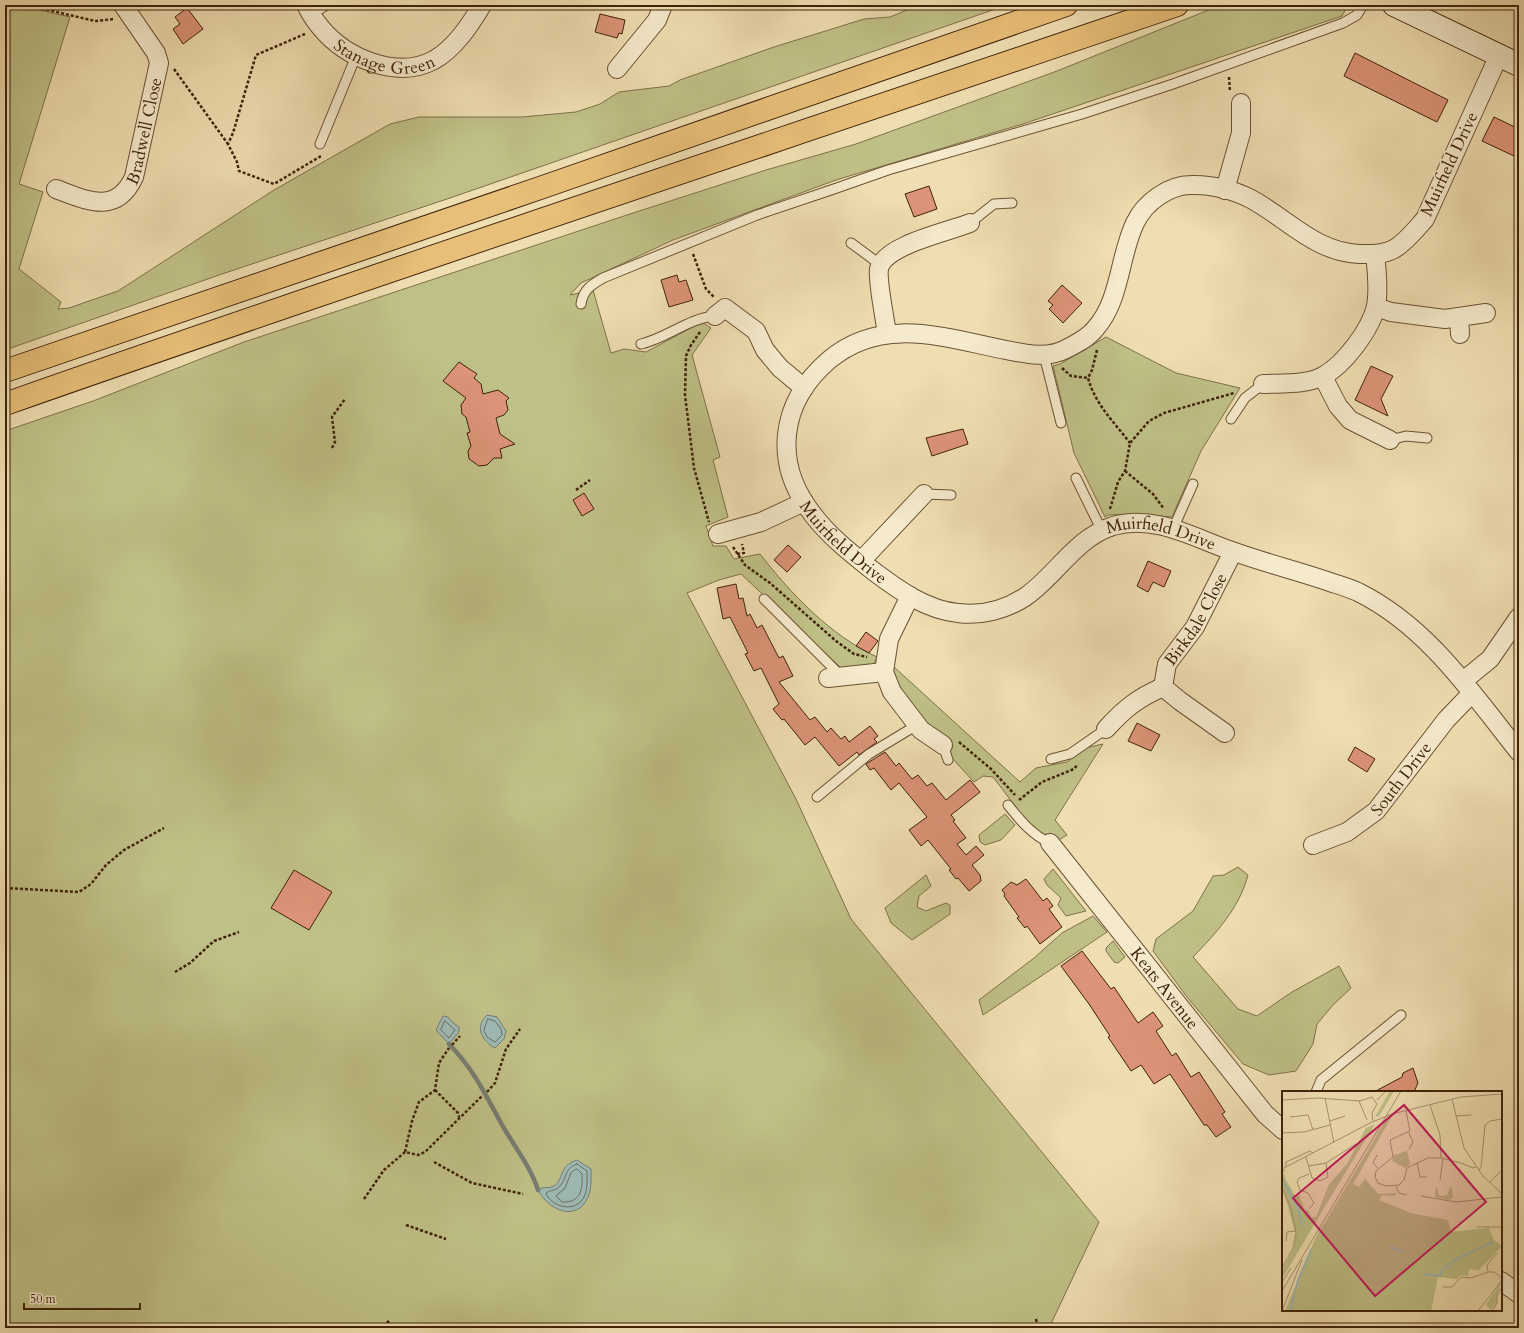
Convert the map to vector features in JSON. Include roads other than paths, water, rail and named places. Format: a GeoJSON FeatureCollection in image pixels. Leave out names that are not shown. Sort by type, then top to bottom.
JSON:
{"type":"FeatureCollection","features":[{"type":"Feature","properties":{"kind":"highway"},"geometry":{"type":"LineString","coordinates":[[5,371],[1066,5]]}},
{"type":"Feature","properties":{"kind":"highway"},"geometry":{"type":"LineString","coordinates":[[5,404],[286,305],[1177,5]]}},
{"type":"Feature","properties":{"kind":"main road"},"geometry":{"type":"LineString","coordinates":[[1394,5],[1519,65]]}},
{"type":"Feature","properties":{"kind":"street","name":"Stanage Green"},"geometry":{"type":"LineString","coordinates":[[313,16],[336,43],[356,56],[370,61],[400,67],[414,66],[433,60],[459,38],[471,23],[482,5]]}},
{"type":"Feature","properties":{"kind":"street"},"geometry":{"type":"LineString","coordinates":[[616,69],[657,20],[663,5]]}},
{"type":"Feature","properties":{"kind":"street","name":"Bradwell Close"},"geometry":{"type":"LineString","coordinates":[[56,189],[93,202],[110,201],[118,197],[130,185],[134,177],[158,74],[159,62],[156,53],[126,9]]}},
{"type":"Feature","properties":{"kind":"street","name":"Muirfield Drive"},"geometry":{"type":"LineString","coordinates":[[1499,55],[1426,219],[1392,250],[1375,254],[1349,253],[1333,250],[1308,238],[1247,197],[1225,190],[1189,184],[1178,186],[1158,197],[1147,206],[1134,225],[1116,288],[1107,310],[1097,327],[1080,342],[1048,355],[1019,353],[920,334],[887,333],[870,338],[847,347],[825,364],[804,388],[793,406],[788,430],[786,454],[792,477],[804,502],[815,518],[861,561],[910,596],[932,606],[951,612],[973,614],[995,611],[1015,604],[1034,591],[1079,545],[1106,529],[1125,524],[1149,523],[1170,528],[1233,552],[1357,591],[1398,617],[1429,644],[1468,687],[1519,752]]}},
{"type":"Feature","properties":{"kind":"street"},"geometry":{"type":"LineString","coordinates":[[1225,190],[1241,133],[1240,103]]}},
{"type":"Feature","properties":{"kind":"street"},"geometry":{"type":"LineString","coordinates":[[887,333],[879,270],[888,255],[896,249],[953,237],[970,223]]}},
{"type":"Feature","properties":{"kind":"street"},"geometry":{"type":"LineString","coordinates":[[1263,384],[1296,383],[1323,377],[1345,360],[1357,344],[1376,307],[1378,279],[1375,254]]}},
{"type":"Feature","properties":{"kind":"street"},"geometry":{"type":"LineString","coordinates":[[1376,307],[1391,312],[1445,319],[1459,326],[1486,313]]}},
{"type":"Feature","properties":{"kind":"street"},"geometry":{"type":"LineString","coordinates":[[718,313],[725,308],[756,331],[765,350],[780,368],[804,388]]}},
{"type":"Feature","properties":{"kind":"street"},"geometry":{"type":"LineString","coordinates":[[1323,377],[1338,406],[1350,420],[1390,440]]}},
{"type":"Feature","properties":{"kind":"street"},"geometry":{"type":"LineString","coordinates":[[861,561],[924,494]]}},
{"type":"Feature","properties":{"kind":"street"},"geometry":{"type":"LineString","coordinates":[[733,541],[762,522],[804,502]]}},
{"type":"Feature","properties":{"kind":"street","name":"Birkdale Close"},"geometry":{"type":"LineString","coordinates":[[1163,687],[1167,664],[1195,627],[1233,552]]}},
{"type":"Feature","properties":{"kind":"street"},"geometry":{"type":"LineString","coordinates":[[910,596],[890,639],[884,666],[892,692],[917,725],[921,730],[950,749]]}},
{"type":"Feature","properties":{"kind":"street","name":"South Drive"},"geometry":{"type":"LineString","coordinates":[[1313,845],[1347,832],[1376,811],[1446,720],[1519,617]]}},
{"type":"Feature","properties":{"kind":"street"},"geometry":{"type":"LineString","coordinates":[[835,678],[884,666]]}},
{"type":"Feature","properties":{"kind":"street","name":"Birkdale Close"},"geometry":{"type":"LineString","coordinates":[[1106,729],[1121,712],[1140,697],[1163,687]]}},
{"type":"Feature","properties":{"kind":"street","name":"Birkdale Close"},"geometry":{"type":"LineString","coordinates":[[1163,687],[1225,733]]}},
{"type":"Feature","properties":{"kind":"street","name":"Keats Avenue"},"geometry":{"type":"LineString","coordinates":[[1050,843],[1266,1114],[1282,1128]]}},
{"type":"Feature","properties":{"kind":"street"},"geometry":{"type":"LineString","coordinates":[[1502,1282],[1519,1294]]}},
{"type":"Feature","properties":{"kind":"lane"},"geometry":{"type":"LineString","coordinates":[[313,16],[327,5]]}},
{"type":"Feature","properties":{"kind":"lane"},"geometry":{"type":"LineString","coordinates":[[580,304],[588,287],[603,278],[756,215],[888,170],[1082,114],[1228,65],[1343,23],[1358,15],[1363,5]]}},
{"type":"Feature","properties":{"kind":"lane"},"geometry":{"type":"LineString","coordinates":[[320,144],[356,56]]}},
{"type":"Feature","properties":{"kind":"lane"},"geometry":{"type":"LineString","coordinates":[[970,223],[994,204],[1012,203]]}},
{"type":"Feature","properties":{"kind":"lane"},"geometry":{"type":"LineString","coordinates":[[851,243],[881,266]]}},
{"type":"Feature","properties":{"kind":"lane"},"geometry":{"type":"LineString","coordinates":[[641,344],[656,341],[704,317],[718,313]]}},
{"type":"Feature","properties":{"kind":"lane"},"geometry":{"type":"LineString","coordinates":[[1048,355],[1061,423]]}},
{"type":"Feature","properties":{"kind":"lane"},"geometry":{"type":"LineString","coordinates":[[1231,419],[1245,398],[1263,384]]}},
{"type":"Feature","properties":{"kind":"lane"},"geometry":{"type":"LineString","coordinates":[[1390,440],[1406,436],[1426,438]]}},
{"type":"Feature","properties":{"kind":"lane"},"geometry":{"type":"LineString","coordinates":[[1076,478],[1106,529]]}},
{"type":"Feature","properties":{"kind":"lane"},"geometry":{"type":"LineString","coordinates":[[1170,528],[1193,484]]}},
{"type":"Feature","properties":{"kind":"lane"},"geometry":{"type":"LineString","coordinates":[[924,494],[951,495]]}},
{"type":"Feature","properties":{"kind":"lane"},"geometry":{"type":"LineString","coordinates":[[764,599],[835,678]]}},
{"type":"Feature","properties":{"kind":"lane"},"geometry":{"type":"LineString","coordinates":[[817,797],[868,754],[917,725]]}},
{"type":"Feature","properties":{"kind":"lane"},"geometry":{"type":"LineString","coordinates":[[1051,759],[1070,754],[1106,729]]}},
{"type":"Feature","properties":{"kind":"lane"},"geometry":{"type":"LineString","coordinates":[[1008,806],[1040,839],[1050,843]]}},
{"type":"Feature","properties":{"kind":"lane"},"geometry":{"type":"LineString","coordinates":[[1316,1091],[1321,1080],[1401,1015]]}},
{"type":"Feature","properties":{"kind":"water"},"geometry":{"type":"Polygon","coordinates":[[[487,1015],[497,1017],[506,1031],[504,1039],[495,1048],[486,1042],[480,1029],[483,1020],[487,1015]]]}},
{"type":"Feature","properties":{"kind":"water"},"geometry":{"type":"Polygon","coordinates":[[[443,1016],[448,1017],[459,1027],[459,1032],[449,1044],[436,1030],[443,1016]]]}},
{"type":"Feature","properties":{"kind":"water"},"geometry":{"type":"Polygon","coordinates":[[[577,1160],[591,1169],[589,1194],[583,1205],[577,1210],[563,1211],[548,1203],[538,1190],[554,1186],[559,1180],[564,1169],[577,1160]]]}},
{"type":"Feature","properties":{"kind":"waterway"},"geometry":{"type":"LineString","coordinates":[[449,1044],[478,1082],[526,1164],[538,1190]]}}]}
